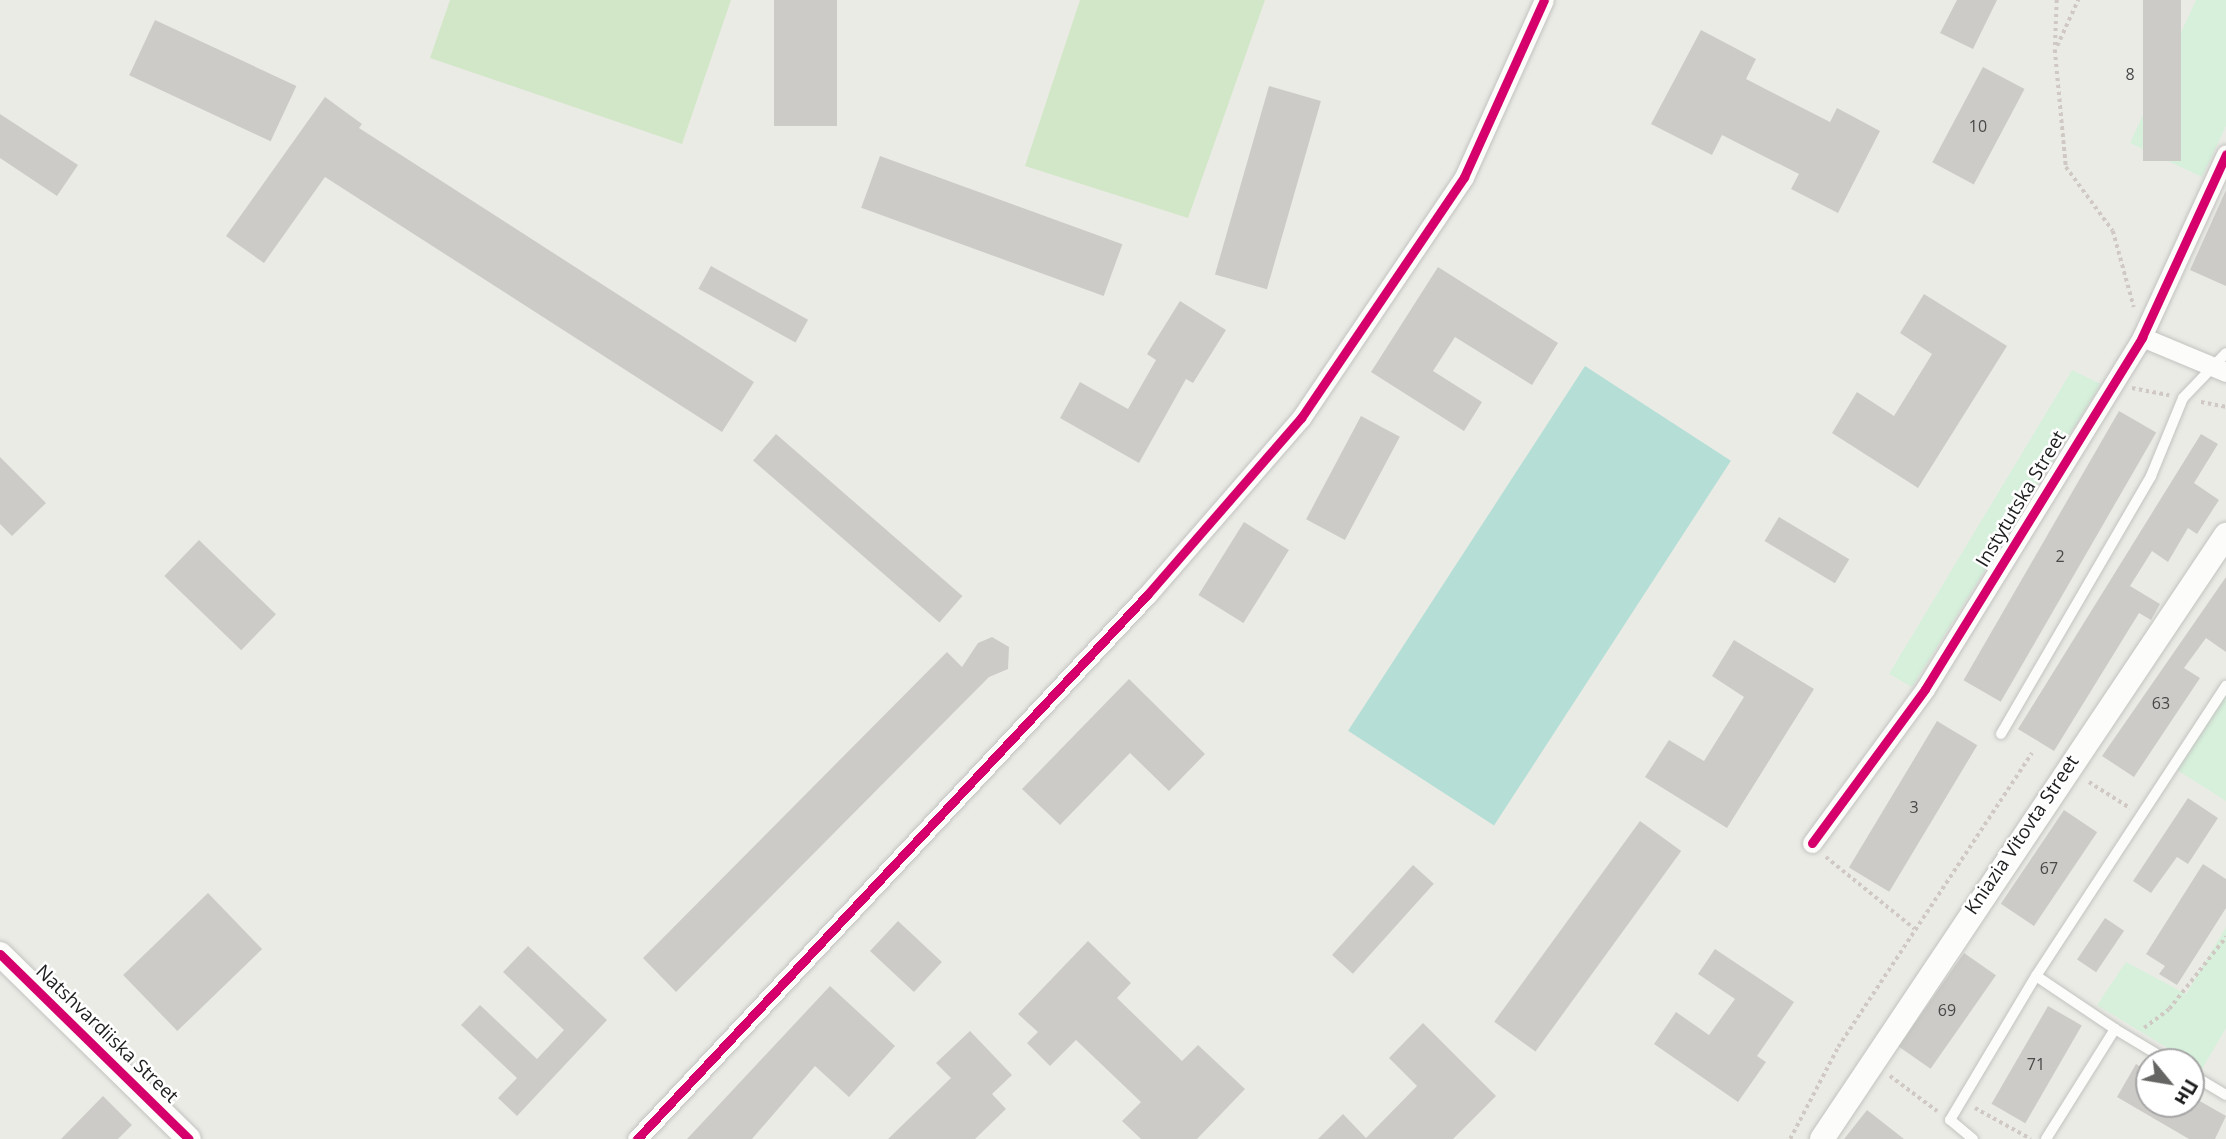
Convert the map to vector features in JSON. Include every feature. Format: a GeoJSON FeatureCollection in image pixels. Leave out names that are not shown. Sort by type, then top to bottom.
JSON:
{"type":"FeatureCollection","features":[{"type":"Feature","properties":{"kind":"street"},"geometry":{"type":"LineString","coordinates":[[637,1139],[1147,595],[1301,418],[1464,177],[1544,0]]}},
{"type":"Feature","properties":{"kind":"street","name":"Instytutska Street"},"geometry":{"type":"LineString","coordinates":[[1812,843],[1925,689],[2142,337],[2226,154]]}},
{"type":"Feature","properties":{"kind":"street"},"geometry":{"type":"LineString","coordinates":[[2142,337],[2223,365]]}},
{"type":"Feature","properties":{"kind":"street","name":"Kniazia Vitovta Street"},"geometry":{"type":"LineString","coordinates":[[1822,1139],[2226,535]]}},
{"type":"Feature","properties":{"kind":"street","name":"Natshvardiiska Street"},"geometry":{"type":"LineString","coordinates":[[0,954],[189,1139]]}},
{"type":"Feature","properties":{"kind":"lane"},"geometry":{"type":"LineString","coordinates":[[2001,734],[2151,476],[2183,398],[2223,365]]}},
{"type":"Feature","properties":{"kind":"lane"},"geometry":{"type":"LineString","coordinates":[[1973,1139],[1951,1120],[1961,1100],[2036,976],[2226,686]]}},
{"type":"Feature","properties":{"kind":"lane"},"geometry":{"type":"LineString","coordinates":[[2036,976],[2146,1048]]}},
{"type":"Feature","properties":{"kind":"lane"},"geometry":{"type":"LineString","coordinates":[[2046,1139],[2115,1028]]}},
{"type":"Feature","properties":{"kind":"lane"},"geometry":{"type":"LineString","coordinates":[[2205,1083],[2226,1096]]}},
{"type":"Feature","properties":{"kind":"path"},"geometry":{"type":"LineString","coordinates":[[2057,0],[2054,50],[2066,167],[2113,231],[2142,337]]}},
{"type":"Feature","properties":{"kind":"path"},"geometry":{"type":"LineString","coordinates":[[2054,50],[2078,0]]}},
{"type":"Feature","properties":{"kind":"path"},"geometry":{"type":"LineString","coordinates":[[1790,1139],[1838,1047],[2032,753]]}},
{"type":"Feature","properties":{"kind":"path"},"geometry":{"type":"LineString","coordinates":[[2081,777],[2141,815]]}},
{"type":"Feature","properties":{"kind":"path"},"geometry":{"type":"LineString","coordinates":[[1812,843],[1915,929]]}},
{"type":"Feature","properties":{"kind":"path"},"geometry":{"type":"LineString","coordinates":[[2129,1038],[2169,1009],[2226,937]]}},
{"type":"Feature","properties":{"kind":"path"},"geometry":{"type":"LineString","coordinates":[[1871,1062],[1951,1120]]}},
{"type":"Feature","properties":{"kind":"path"},"geometry":{"type":"LineString","coordinates":[[1961,1100],[2031,1139]]}},
{"type":"Feature","properties":{"kind":"green space"},"geometry":{"type":"Polygon","coordinates":[[[450,0],[731,0],[682,144],[430,58],[450,0]]]}},
{"type":"Feature","properties":{"kind":"green space"},"geometry":{"type":"Polygon","coordinates":[[[1080,0],[1265,0],[1188,218],[1025,166],[1080,0]]]}},
{"type":"Feature","properties":{"kind":"green space"},"geometry":{"type":"Polygon","coordinates":[[[2196,0],[2226,0],[2226,126],[2202,177],[2130,143],[2196,0]]]}},
{"type":"Feature","properties":{"kind":"green space"},"geometry":{"type":"Polygon","coordinates":[[[2072,370],[2101,384],[1912,687],[1889,674],[2072,370]]]}},
{"type":"Feature","properties":{"kind":"green space"},"geometry":{"type":"Polygon","coordinates":[[[2226,692],[2226,801],[2177,770],[2226,692]]]}},
{"type":"Feature","properties":{"kind":"green space"},"geometry":{"type":"Polygon","coordinates":[[[2226,927],[2226,1028],[2205,1064],[2205,1048],[2168,1048],[2097,1005],[2126,962],[2186,994],[2226,927]]]}},
{"type":"Feature","properties":{"kind":"shaded area"},"geometry":{"type":"Polygon","coordinates":[[[1585,366],[1731,461],[1494,826],[1348,731],[1585,366]]]}},
{"type":"Feature","properties":{"kind":"building"},"geometry":{"type":"Polygon","coordinates":[[[774,0],[837,0],[837,126],[774,126],[774,0]]]}},
{"type":"Feature","properties":{"kind":"building"},"geometry":{"type":"Polygon","coordinates":[[[1957,0],[1997,0],[1973,49],[1940,33],[1957,0]]]}},
{"type":"Feature","properties":{"kind":"building"},"geometry":{"type":"Polygon","coordinates":[[[2143,0],[2181,0],[2181,161],[2143,161],[2143,0]]]}},
{"type":"Feature","properties":{"kind":"building"},"geometry":{"type":"Polygon","coordinates":[[[155,20],[296,86],[271,141],[129,75],[155,20]]]}},
{"type":"Feature","properties":{"kind":"building"},"geometry":{"type":"Polygon","coordinates":[[[1701,30],[1756,59],[1746,79],[1830,122],[1837,108],[1880,131],[1838,213],[1791,189],[1799,174],[1722,135],[1712,155],[1651,124],[1701,30]]]}},
{"type":"Feature","properties":{"kind":"building"},"geometry":{"type":"Polygon","coordinates":[[[1983,67],[2024,89],[1974,184],[1932,162],[1983,67]]]}},
{"type":"Feature","properties":{"kind":"building"},"geometry":{"type":"Polygon","coordinates":[[[1269,86],[1321,101],[1267,289],[1215,274],[1269,86]]]}},
{"type":"Feature","properties":{"kind":"building"},"geometry":{"type":"Polygon","coordinates":[[[325,97],[362,124],[359,128],[754,382],[722,432],[325,177],[264,263],[226,236],[325,97]]]}},
{"type":"Feature","properties":{"kind":"building"},"geometry":{"type":"Polygon","coordinates":[[[0,114],[78,165],[57,196],[0,158],[0,114]]]}},
{"type":"Feature","properties":{"kind":"building"},"geometry":{"type":"Polygon","coordinates":[[[880,156],[1122,244],[1104,296],[861,208],[880,156]]]}},
{"type":"Feature","properties":{"kind":"building"},"geometry":{"type":"Polygon","coordinates":[[[2226,190],[2226,286],[2190,270],[2226,190]]]}},
{"type":"Feature","properties":{"kind":"building"},"geometry":{"type":"Polygon","coordinates":[[[711,266],[808,320],[795,343],[698,289],[711,266]]]}},
{"type":"Feature","properties":{"kind":"building"},"geometry":{"type":"Polygon","coordinates":[[[1438,267],[1558,343],[1532,385],[1455,337],[1433,371],[1482,402],[1464,431],[1371,372],[1438,267]]]}},
{"type":"Feature","properties":{"kind":"building"},"geometry":{"type":"Polygon","coordinates":[[[1924,294],[2007,346],[1918,488],[1832,433],[1857,392],[1894,416],[1932,354],[1900,333],[1924,294]]]}},
{"type":"Feature","properties":{"kind":"building"},"geometry":{"type":"Polygon","coordinates":[[[1180,301],[1226,330],[1193,383],[1186,379],[1139,463],[1060,418],[1080,382],[1128,409],[1156,360],[1147,354],[1180,301]]]}},
{"type":"Feature","properties":{"kind":"building"},"geometry":{"type":"Polygon","coordinates":[[[2119,411],[2156,432],[2001,702],[1964,680],[2119,411]]]}},
{"type":"Feature","properties":{"kind":"building"},"geometry":{"type":"Polygon","coordinates":[[[1361,416],[1400,437],[1345,540],[1306,519],[1361,416]]]}},
{"type":"Feature","properties":{"kind":"building"},"geometry":{"type":"Polygon","coordinates":[[[776,434],[962,596],[939,622],[753,460],[776,434]]]}},
{"type":"Feature","properties":{"kind":"building"},"geometry":{"type":"Polygon","coordinates":[[[2201,434],[2218,444],[2194,483],[2219,500],[2197,534],[2188,528],[2168,562],[2152,551],[2130,586],[2160,604],[2151,620],[2139,613],[2054,751],[2018,729],[2201,434]]]}},
{"type":"Feature","properties":{"kind":"building"},"geometry":{"type":"Polygon","coordinates":[[[0,457],[46,503],[12,536],[0,524],[0,457]]]}},
{"type":"Feature","properties":{"kind":"building"},"geometry":{"type":"Polygon","coordinates":[[[1779,517],[1849,559],[1835,583],[1765,541],[1779,517]]]}},
{"type":"Feature","properties":{"kind":"building"},"geometry":{"type":"Polygon","coordinates":[[[1244,522],[1289,550],[1243,623],[1198,595],[1244,522]]]}},
{"type":"Feature","properties":{"kind":"building"},"geometry":{"type":"Polygon","coordinates":[[[199,540],[276,614],[241,650],[164,576],[199,540]]]}},
{"type":"Feature","properties":{"kind":"building"},"geometry":{"type":"Polygon","coordinates":[[[2226,577],[2226,652],[2206,638],[2184,668],[2200,678],[2134,777],[2102,756],[2226,577]]]}},
{"type":"Feature","properties":{"kind":"building"},"geometry":{"type":"Polygon","coordinates":[[[992,637],[1009,647],[1008,669],[989,677],[676,992],[643,958],[947,652],[962,667],[978,643],[992,637]]]}},
{"type":"Feature","properties":{"kind":"building"},"geometry":{"type":"Polygon","coordinates":[[[1734,640],[1814,689],[1727,828],[1645,777],[1669,740],[1704,761],[1744,697],[1712,676],[1734,640]]]}},
{"type":"Feature","properties":{"kind":"building"},"geometry":{"type":"Polygon","coordinates":[[[1129,679],[1205,754],[1169,791],[1130,753],[1060,825],[1022,789],[1129,679]]]}},
{"type":"Feature","properties":{"kind":"building"},"geometry":{"type":"Polygon","coordinates":[[[1937,721],[1977,745],[1889,892],[1849,868],[1937,721]]]}},
{"type":"Feature","properties":{"kind":"building"},"geometry":{"type":"Polygon","coordinates":[[[2188,798],[2218,818],[2188,864],[2177,857],[2151,893],[2133,881],[2188,798]]]}},
{"type":"Feature","properties":{"kind":"building"},"geometry":{"type":"Polygon","coordinates":[[[2064,810],[2097,832],[2034,926],[2001,904],[2064,810]]]}},
{"type":"Feature","properties":{"kind":"building"},"geometry":{"type":"Polygon","coordinates":[[[1640,821],[1681,851],[1535,1052],[1494,1022],[1640,821]]]}},
{"type":"Feature","properties":{"kind":"building"},"geometry":{"type":"Polygon","coordinates":[[[2203,864],[2226,879],[2226,908],[2177,985],[2159,974],[2165,966],[2146,954],[2203,864]]]}},
{"type":"Feature","properties":{"kind":"building"},"geometry":{"type":"Polygon","coordinates":[[[1413,865],[1434,884],[1353,974],[1332,955],[1413,865]]]}},
{"type":"Feature","properties":{"kind":"building"},"geometry":{"type":"Polygon","coordinates":[[[208,893],[262,949],[177,1031],[123,975],[208,893]]]}},
{"type":"Feature","properties":{"kind":"building"},"geometry":{"type":"Polygon","coordinates":[[[2105,918],[2124,931],[2096,972],[2077,959],[2105,918]]]}},
{"type":"Feature","properties":{"kind":"building"},"geometry":{"type":"Polygon","coordinates":[[[898,921],[942,962],[914,992],[870,951],[898,921]]]}},
{"type":"Feature","properties":{"kind":"building"},"geometry":{"type":"Polygon","coordinates":[[[1088,941],[1131,983],[1117,998],[1182,1061],[1198,1045],[1245,1089],[1197,1139],[1141,1139],[1122,1121],[1141,1102],[1076,1040],[1050,1066],[1027,1043],[1038,1032],[1018,1014],[1088,941]]]}},
{"type":"Feature","properties":{"kind":"building"},"geometry":{"type":"Polygon","coordinates":[[[528,946],[607,1020],[517,1116],[498,1098],[517,1078],[461,1025],[480,1005],[537,1059],[564,1030],[503,972],[528,946]]]}},
{"type":"Feature","properties":{"kind":"building"},"geometry":{"type":"Polygon","coordinates":[[[1715,949],[1794,1002],[1757,1056],[1766,1062],[1738,1102],[1654,1044],[1676,1012],[1709,1035],[1735,999],[1698,974],[1715,949]]]}},
{"type":"Feature","properties":{"kind":"building"},"geometry":{"type":"Polygon","coordinates":[[[1964,953],[1996,975],[1931,1069],[1899,1046],[1964,953]]]}},
{"type":"Feature","properties":{"kind":"building"},"geometry":{"type":"Polygon","coordinates":[[[830,986],[895,1046],[849,1097],[815,1066],[752,1139],[687,1139],[830,986]]]}},
{"type":"Feature","properties":{"kind":"building"},"geometry":{"type":"Polygon","coordinates":[[[2048,1006],[2082,1026],[2025,1123],[1992,1104],[2048,1006]]]}},
{"type":"Feature","properties":{"kind":"building"},"geometry":{"type":"Polygon","coordinates":[[[1423,1023],[1496,1096],[1453,1139],[1318,1139],[1343,1114],[1366,1138],[1417,1086],[1389,1058],[1423,1023]]]}},
{"type":"Feature","properties":{"kind":"building"},"geometry":{"type":"Polygon","coordinates":[[[970,1031],[1012,1075],[992,1094],[1006,1109],[975,1139],[888,1139],[951,1078],[936,1063],[970,1031]]]}},
{"type":"Feature","properties":{"kind":"building"},"geometry":{"type":"Polygon","coordinates":[[[2135,1066],[2135,1108],[2117,1097],[2135,1066]]]}},
{"type":"Feature","properties":{"kind":"building"},"geometry":{"type":"Polygon","coordinates":[[[103,1096],[132,1125],[118,1139],[61,1139],[103,1096]]]}},
{"type":"Feature","properties":{"kind":"building"},"geometry":{"type":"Polygon","coordinates":[[[2205,1104],[2226,1116],[2215,1139],[2189,1139],[2153,1118],[2205,1118],[2205,1104]]]}},
{"type":"Feature","properties":{"kind":"building"},"geometry":{"type":"Polygon","coordinates":[[[1867,1110],[1904,1139],[1844,1139],[1867,1110]]]}},
{"type":"Feature","properties":{"kind":"cycle path"},"geometry":{"type":"LineString","coordinates":[[637,1139],[1147,595],[1301,418],[1464,177],[1544,0]]}},
{"type":"Feature","properties":{"kind":"cycle path"},"geometry":{"type":"LineString","coordinates":[[1812,843],[1925,689],[2142,337],[2226,154]]}},
{"type":"Feature","properties":{"kind":"cycle path"},"geometry":{"type":"LineString","coordinates":[[0,954],[189,1139]]}}]}
